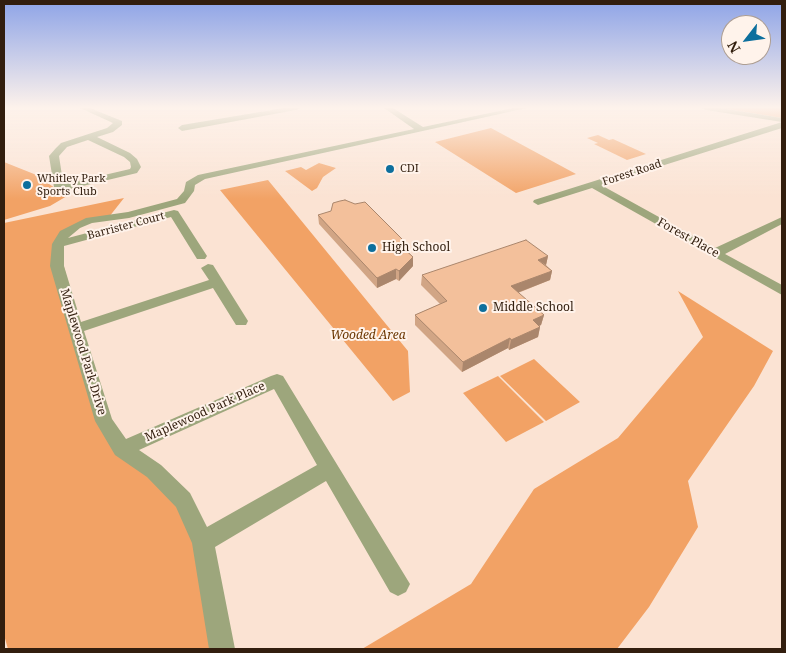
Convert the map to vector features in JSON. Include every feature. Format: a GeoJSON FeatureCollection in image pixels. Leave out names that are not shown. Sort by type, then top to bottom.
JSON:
{"type":"FeatureCollection","features":[{"type":"Feature","properties":{"kind":"street"},"geometry":{"type":"LineString","coordinates":[[85,138],[64,146],[54,156],[57,183],[60,186],[70,186],[126,174],[133,171],[136,167],[134,161],[127,155],[92,138]]}},
{"type":"Feature","properties":{"kind":"street"},"geometry":{"type":"LineString","coordinates":[[58,244],[64,234],[90,220],[129,215],[181,201],[189,191],[190,184],[202,177],[377,138]]}},
{"type":"Feature","properties":{"kind":"street","name":"Forest Road"},"geometry":{"type":"LineString","coordinates":[[538,202],[740,138]]}},
{"type":"Feature","properties":{"kind":"street","name":"Forest Place"},"geometry":{"type":"LineString","coordinates":[[593,185],[782,290]]}},
{"type":"Feature","properties":{"kind":"street","name":"Barrister Court"},"geometry":{"type":"LineString","coordinates":[[58,244],[174,214],[241,321]]}},
{"type":"Feature","properties":{"kind":"street"},"geometry":{"type":"LineString","coordinates":[[716,254],[782,220]]}},
{"type":"Feature","properties":{"kind":"street","name":"Maplewood Park Drive"},"geometry":{"type":"LineString","coordinates":[[58,244],[58,266],[75,329],[104,421],[122,449],[154,471],[182,500],[203,542],[222,649]]}},
{"type":"Feature","properties":{"kind":"street"},"geometry":{"type":"LineString","coordinates":[[75,329],[217,282]]}},
{"type":"Feature","properties":{"kind":"street","name":"Maplewood Park Place"},"geometry":{"type":"LineString","coordinates":[[122,449],[277,380],[286,392],[329,469],[398,584]]}},
{"type":"Feature","properties":{"kind":"street"},"geometry":{"type":"LineString","coordinates":[[203,542],[329,469]]}},
{"type":"Feature","properties":{"kind":"green space"},"geometry":{"type":"Polygon","coordinates":[[[449,138],[510,138],[576,174],[516,193],[435,142],[449,138]]]}},
{"type":"Feature","properties":{"kind":"green space"},"geometry":{"type":"Polygon","coordinates":[[[588,138],[613,139],[646,154],[627,160],[594,144],[598,143],[588,138]]]}},
{"type":"Feature","properties":{"kind":"green space","name":"Whitley Park Sports Club"},"geometry":{"type":"Polygon","coordinates":[[[4,162],[34,174],[67,196],[50,206],[4,220],[4,162]]]}},
{"type":"Feature","properties":{"kind":"green space"},"geometry":{"type":"Polygon","coordinates":[[[319,163],[336,168],[323,177],[317,188],[312,191],[285,171],[301,167],[306,170],[319,163]]]}},
{"type":"Feature","properties":{"kind":"green space","name":"Wooded Area"},"geometry":{"type":"Polygon","coordinates":[[[268,180],[408,351],[410,392],[393,401],[220,190],[268,180]]]}},
{"type":"Feature","properties":{"kind":"green space"},"geometry":{"type":"Polygon","coordinates":[[[124,198],[109,217],[90,220],[58,244],[104,421],[154,471],[203,542],[222,649],[8,649],[4,635],[4,223],[124,198]]]}},
{"type":"Feature","properties":{"kind":"green space"},"geometry":{"type":"Polygon","coordinates":[[[678,291],[773,351],[754,386],[688,481],[698,527],[649,607],[617,649],[362,649],[471,584],[534,489],[618,438],[703,337],[678,291]]]}},
{"type":"Feature","properties":{"kind":"green space"},"geometry":{"type":"Polygon","coordinates":[[[534,359],[580,402],[546,421],[500,376],[534,359]]]}},
{"type":"Feature","properties":{"kind":"green space"},"geometry":{"type":"Polygon","coordinates":[[[498,376],[544,422],[506,442],[463,393],[498,376]]]}},
{"type":"Feature","properties":{"kind":"building","name":"High School"},"geometry":{"type":"Polygon","coordinates":[[[345,200],[355,204],[365,202],[407,244],[401,246],[413,257],[399,271],[396,269],[377,278],[318,215],[331,211],[333,203],[345,200]]]}},
{"type":"Feature","properties":{"kind":"building","name":"Middle School"},"geometry":{"type":"Polygon","coordinates":[[[526,240],[548,256],[538,260],[552,271],[511,286],[544,315],[533,320],[540,327],[511,340],[510,338],[463,362],[415,315],[447,301],[422,275],[526,240]]]}},
{"type":"Feature","properties":{"kind":"place","name":"CDI"},"geometry":{"type":"Point","coordinates":[390,169]}},
{"type":"Feature","properties":{"kind":"place","name":"Whitley Park Sports Club"},"geometry":{"type":"Point","coordinates":[27,185]}},
{"type":"Feature","properties":{"kind":"place","name":"High School"},"geometry":{"type":"Point","coordinates":[372,248]}},
{"type":"Feature","properties":{"kind":"place","name":"Middle School"},"geometry":{"type":"Point","coordinates":[483,308]}}]}
